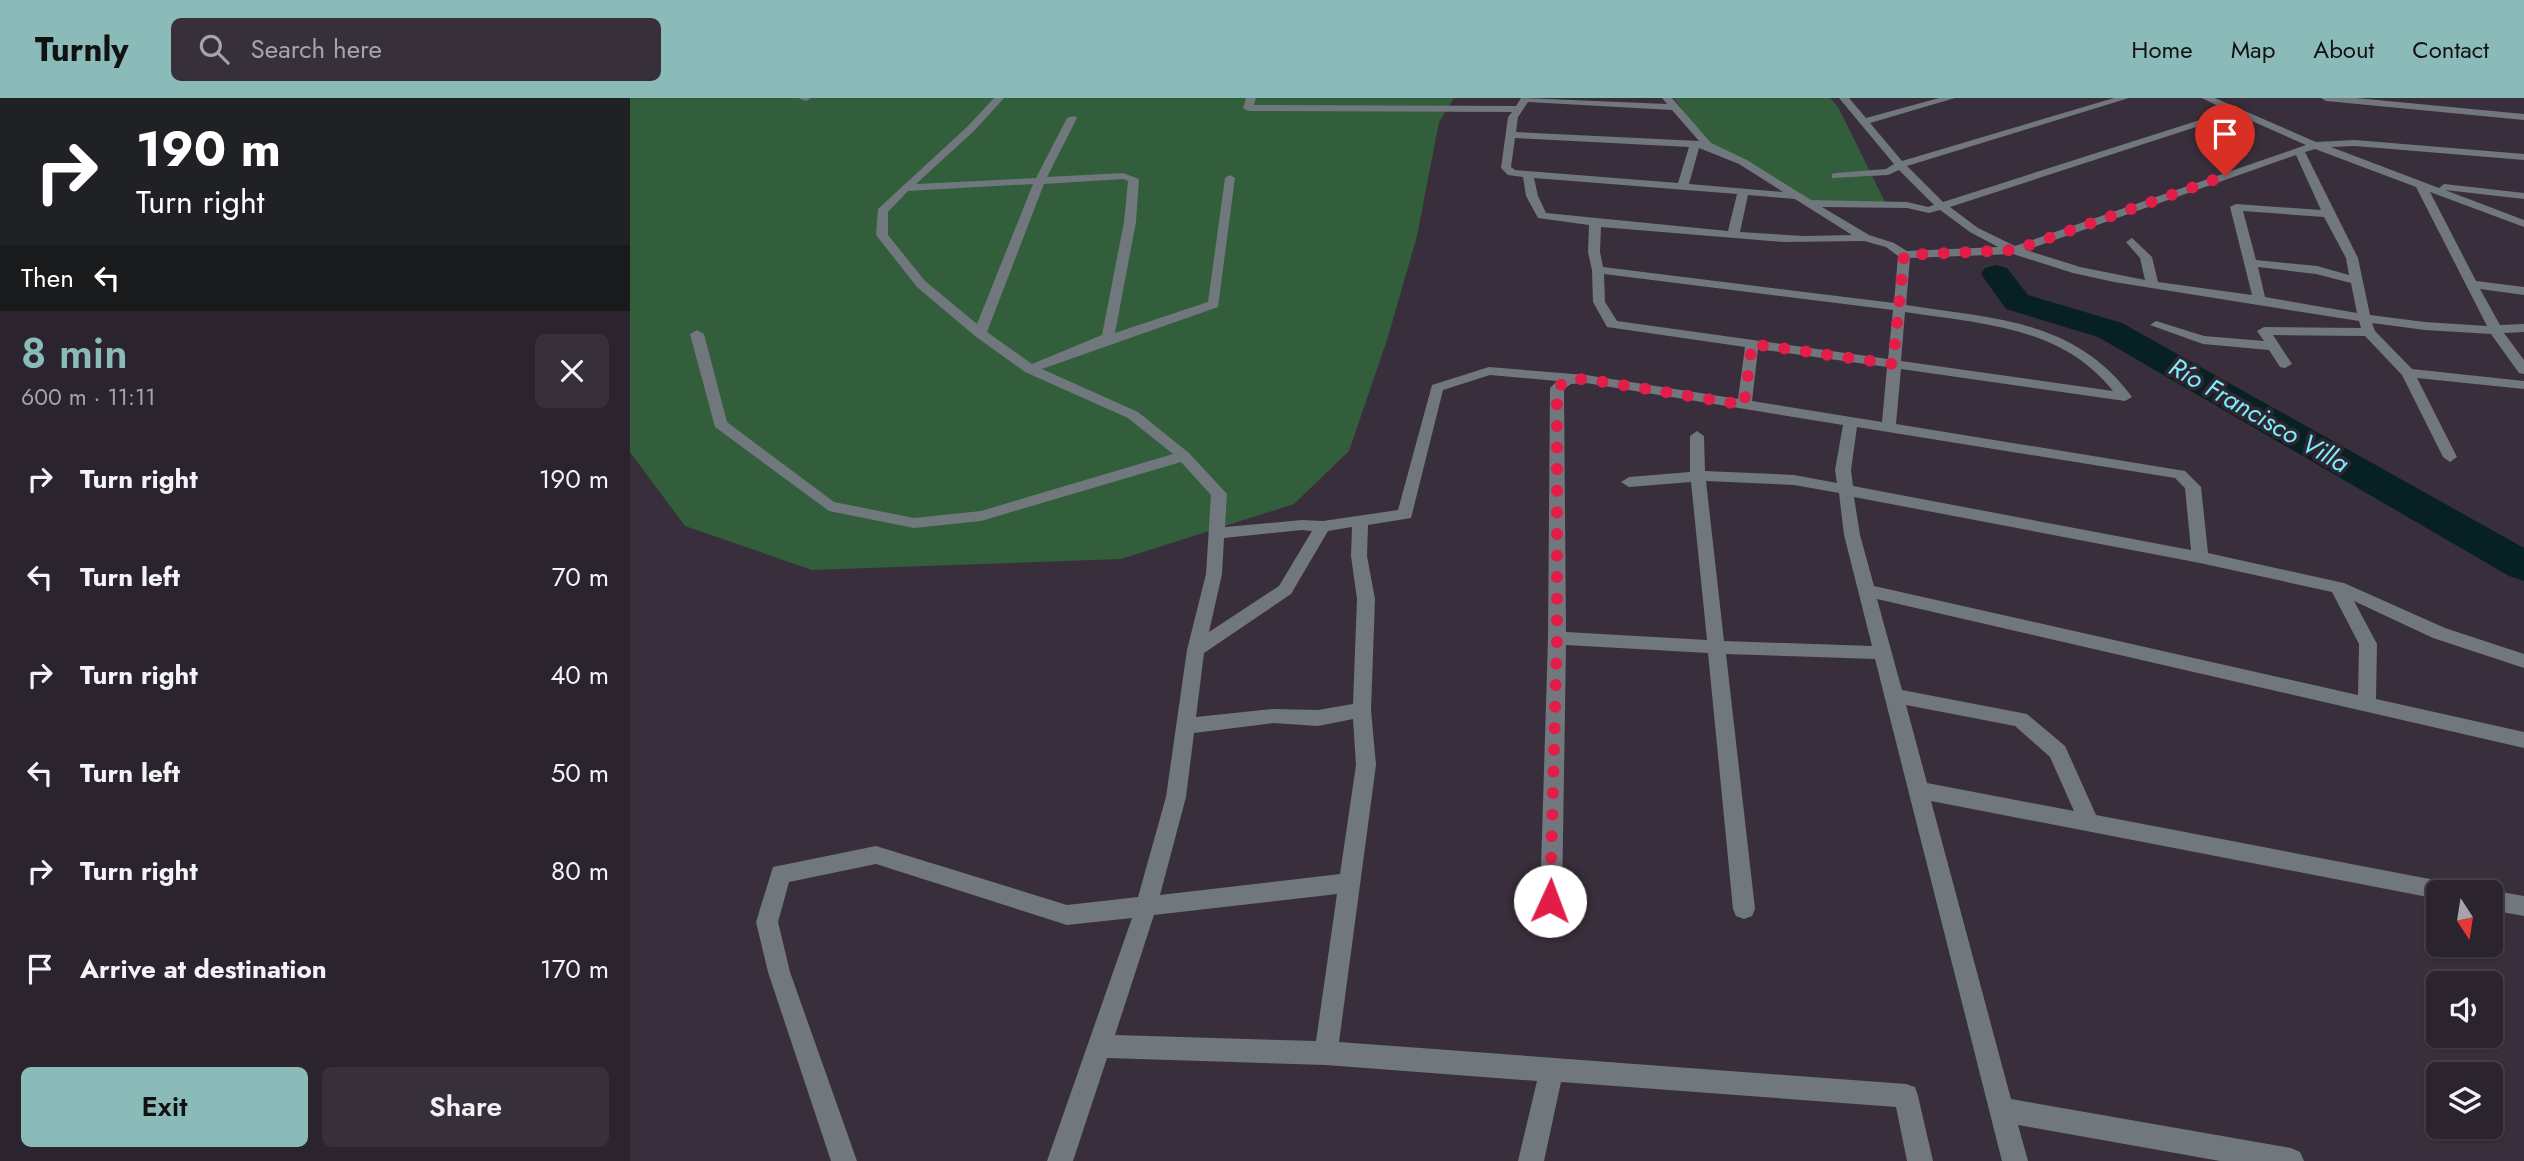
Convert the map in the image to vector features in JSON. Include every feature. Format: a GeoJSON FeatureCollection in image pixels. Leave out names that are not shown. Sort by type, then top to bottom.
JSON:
{"type":"FeatureCollection","features":[{"type":"Feature","properties":{"kind":"street"},"geometry":{"type":"LineString","coordinates":[[999,98],[980,122],[904,188],[882,211],[882,235],[921,284],[980,333],[1030,369],[1133,415],[1184,456],[1219,494],[1219,533],[1214,575],[1196,650],[1176,797],[1146,908],[1060,1161]]}},
{"type":"Feature","properties":{"kind":"street"},"geometry":{"type":"LineString","coordinates":[[1251,98],[1248,108],[1518,109]]}},
{"type":"Feature","properties":{"kind":"street"},"geometry":{"type":"LineString","coordinates":[[1701,145],[1670,102],[1526,98],[1513,117],[1506,168],[1512,173],[1528,176],[1558,175],[1874,206],[1907,205],[1929,210],[2237,111]]}},
{"type":"Feature","properties":{"kind":"street"},"geometry":{"type":"LineString","coordinates":[[1844,98],[1900,165],[1944,206],[1974,229],[2015,250],[2090,274],[2153,286],[2437,327],[2496,331],[2524,328]]}},
{"type":"Feature","properties":{"kind":"street"},"geometry":{"type":"LineString","coordinates":[[1864,121],[1950,98]]}},
{"type":"Feature","properties":{"kind":"street"},"geometry":{"type":"LineString","coordinates":[[1836,176],[1888,172],[1900,165],[2124,98]]}},
{"type":"Feature","properties":{"kind":"street"},"geometry":{"type":"LineString","coordinates":[[2207,98],[2315,145],[2524,224]]}},
{"type":"Feature","properties":{"kind":"street"},"geometry":{"type":"LineString","coordinates":[[2326,98],[2524,117]]}},
{"type":"Feature","properties":{"kind":"street"},"geometry":{"type":"LineString","coordinates":[[980,333],[1040,181],[1072,118]]}},
{"type":"Feature","properties":{"kind":"street"},"geometry":{"type":"LineString","coordinates":[[1510,135],[1701,145],[1743,162],[1840,223],[1865,237],[1891,245],[1904,255],[2015,250],[2315,145],[2356,143],[2524,157]]}},
{"type":"Feature","properties":{"kind":"street"},"geometry":{"type":"LineString","coordinates":[[1683,186],[1701,145]]}},
{"type":"Feature","properties":{"kind":"street"},"geometry":{"type":"LineString","coordinates":[[2298,151],[2305,158],[2328,214],[2351,258],[2364,318],[2370,332],[2408,373],[2450,457]]}},
{"type":"Feature","properties":{"kind":"street"},"geometry":{"type":"LineString","coordinates":[[904,188],[1123,176],[1134,179],[1130,222],[1108,337],[1100,343]]}},
{"type":"Feature","properties":{"kind":"street"},"geometry":{"type":"LineString","coordinates":[[1528,176],[1531,196],[1542,216],[1595,224],[1824,242],[1865,237]]}},
{"type":"Feature","properties":{"kind":"street"},"geometry":{"type":"LineString","coordinates":[[1030,369],[1214,304],[1230,178]]}},
{"type":"Feature","properties":{"kind":"street"},"geometry":{"type":"LineString","coordinates":[[2421,186],[2524,196]]}},
{"type":"Feature","properties":{"kind":"street"},"geometry":{"type":"LineString","coordinates":[[2421,186],[2496,331],[2524,370]]}},
{"type":"Feature","properties":{"kind":"street"},"geometry":{"type":"LineString","coordinates":[[1733,235],[1742,192]]}},
{"type":"Feature","properties":{"kind":"street"},"geometry":{"type":"LineString","coordinates":[[1840,223],[1874,206]]}},
{"type":"Feature","properties":{"kind":"street"},"geometry":{"type":"LineString","coordinates":[[2260,300],[2236,207],[2328,214]]}},
{"type":"Feature","properties":{"kind":"street"},"geometry":{"type":"LineString","coordinates":[[1595,224],[1594,252],[1598,270],[1599,302],[1612,324],[2124,397],[2104,371],[2076,349],[2023,327],[1898,307],[1598,270]]}},
{"type":"Feature","properties":{"kind":"street"},"geometry":{"type":"LineString","coordinates":[[2132,242],[2146,257],[2153,286]]}},
{"type":"Feature","properties":{"kind":"street"},"geometry":{"type":"LineString","coordinates":[[1889,427],[1904,255]]}},
{"type":"Feature","properties":{"kind":"street"},"geometry":{"type":"LineString","coordinates":[[2250,263],[2317,270],[2358,281]]}},
{"type":"Feature","properties":{"kind":"street"},"geometry":{"type":"LineString","coordinates":[[2471,284],[2524,291]]}},
{"type":"Feature","properties":{"kind":"street"},"geometry":{"type":"LineString","coordinates":[[2157,325],[2203,340],[2274,346]]}},
{"type":"Feature","properties":{"kind":"street"},"geometry":{"type":"LineString","coordinates":[[2285,364],[2264,331],[2370,332]]}},
{"type":"Feature","properties":{"kind":"street"},"geometry":{"type":"LineString","coordinates":[[698,334],[720,424],[829,506],[914,523],[981,516],[1184,456]]}},
{"type":"Feature","properties":{"kind":"street"},"geometry":{"type":"LineString","coordinates":[[1744,405],[1752,344]]}},
{"type":"Feature","properties":{"kind":"street"},"geometry":{"type":"LineString","coordinates":[[1219,533],[1302,525],[1360,523],[1405,514],[1437,388],[1489,371],[1586,379],[2180,474],[2193,487],[2200,557]]}},
{"type":"Feature","properties":{"kind":"street"},"geometry":{"type":"LineString","coordinates":[[2408,373],[2524,385]]}},
{"type":"Feature","properties":{"kind":"street"},"geometry":{"type":"LineString","coordinates":[[1550,901],[1557,638],[1557,388],[1567,380],[1586,379]]}},
{"type":"Feature","properties":{"kind":"street"},"geometry":{"type":"LineString","coordinates":[[1851,422],[1843,470],[1852,535],[1917,790],[2004,1110],[2015,1161]]}},
{"type":"Feature","properties":{"kind":"street"},"geometry":{"type":"LineString","coordinates":[[1697,436],[1698,476],[1744,909]]}},
{"type":"Feature","properties":{"kind":"street"},"geometry":{"type":"LineString","coordinates":[[1629,482],[1698,476],[1794,480],[2200,557],[2338,587],[2439,633],[2524,661]]}},
{"type":"Feature","properties":{"kind":"street"},"geometry":{"type":"LineString","coordinates":[[1326,1053],[1366,765],[1362,710],[1366,599],[1359,556],[1360,523]]}},
{"type":"Feature","properties":{"kind":"street"},"geometry":{"type":"LineString","coordinates":[[1196,650],[1285,590],[1323,526]]}},
{"type":"Feature","properties":{"kind":"street"},"geometry":{"type":"LineString","coordinates":[[2338,587],[2368,644],[2367,704]]}},
{"type":"Feature","properties":{"kind":"street"},"geometry":{"type":"LineString","coordinates":[[1868,592],[2524,740]]}},
{"type":"Feature","properties":{"kind":"street"},"geometry":{"type":"LineString","coordinates":[[1557,638],[1716,648],[1883,653]]}},
{"type":"Feature","properties":{"kind":"street"},"geometry":{"type":"LineString","coordinates":[[1894,696],[2020,719],[2058,752],[2088,822]]}},
{"type":"Feature","properties":{"kind":"street"},"geometry":{"type":"LineString","coordinates":[[1185,726],[1273,716],[1318,718],[1362,710]]}},
{"type":"Feature","properties":{"kind":"street"},"geometry":{"type":"LineString","coordinates":[[1917,790],[2426,887]]}},
{"type":"Feature","properties":{"kind":"street"},"geometry":{"type":"LineString","coordinates":[[844,1161],[779,972],[767,922],[780,874],[876,855],[1067,915],[1350,883]]}},
{"type":"Feature","properties":{"kind":"street"},"geometry":{"type":"LineString","coordinates":[[2503,902],[2524,906]]}},
{"type":"Feature","properties":{"kind":"street"},"geometry":{"type":"LineString","coordinates":[[1099,1046],[1326,1053],[1906,1096],[1920,1161]]}},
{"type":"Feature","properties":{"kind":"street"},"geometry":{"type":"LineString","coordinates":[[1531,1161],[1552,1069]]}},
{"type":"Feature","properties":{"kind":"street"},"geometry":{"type":"LineString","coordinates":[[2004,1110],[2291,1161]]}},
{"type":"Feature","properties":{"kind":"green space"},"geometry":{"type":"Polygon","coordinates":[[[630,98],[1454,98],[1439,122],[1417,236],[1388,337],[1349,451],[1294,504],[1121,559],[812,570],[685,526],[630,452],[630,98]]]}},
{"type":"Feature","properties":{"kind":"green space"},"geometry":{"type":"Polygon","coordinates":[[[1674,98],[1830,98],[1838,107],[1885,202],[1796,200],[1744,164],[1706,143],[1674,98]]]}},
{"type":"Feature","properties":{"kind":"waterway","name":"Río Francisco Villa"},"geometry":{"type":"LineString","coordinates":[[1996,274],[2017,302],[2110,330],[2524,566]]}},
{"type":"Feature","properties":{"kind":"route"},"geometry":{"type":"LineString","coordinates":[[1550,901],[1557,638],[1557,388],[1567,380],[1586,379],[1744,405],[1752,344],[1893,364],[1904,255],[2015,250],[2225,176]]}}]}
